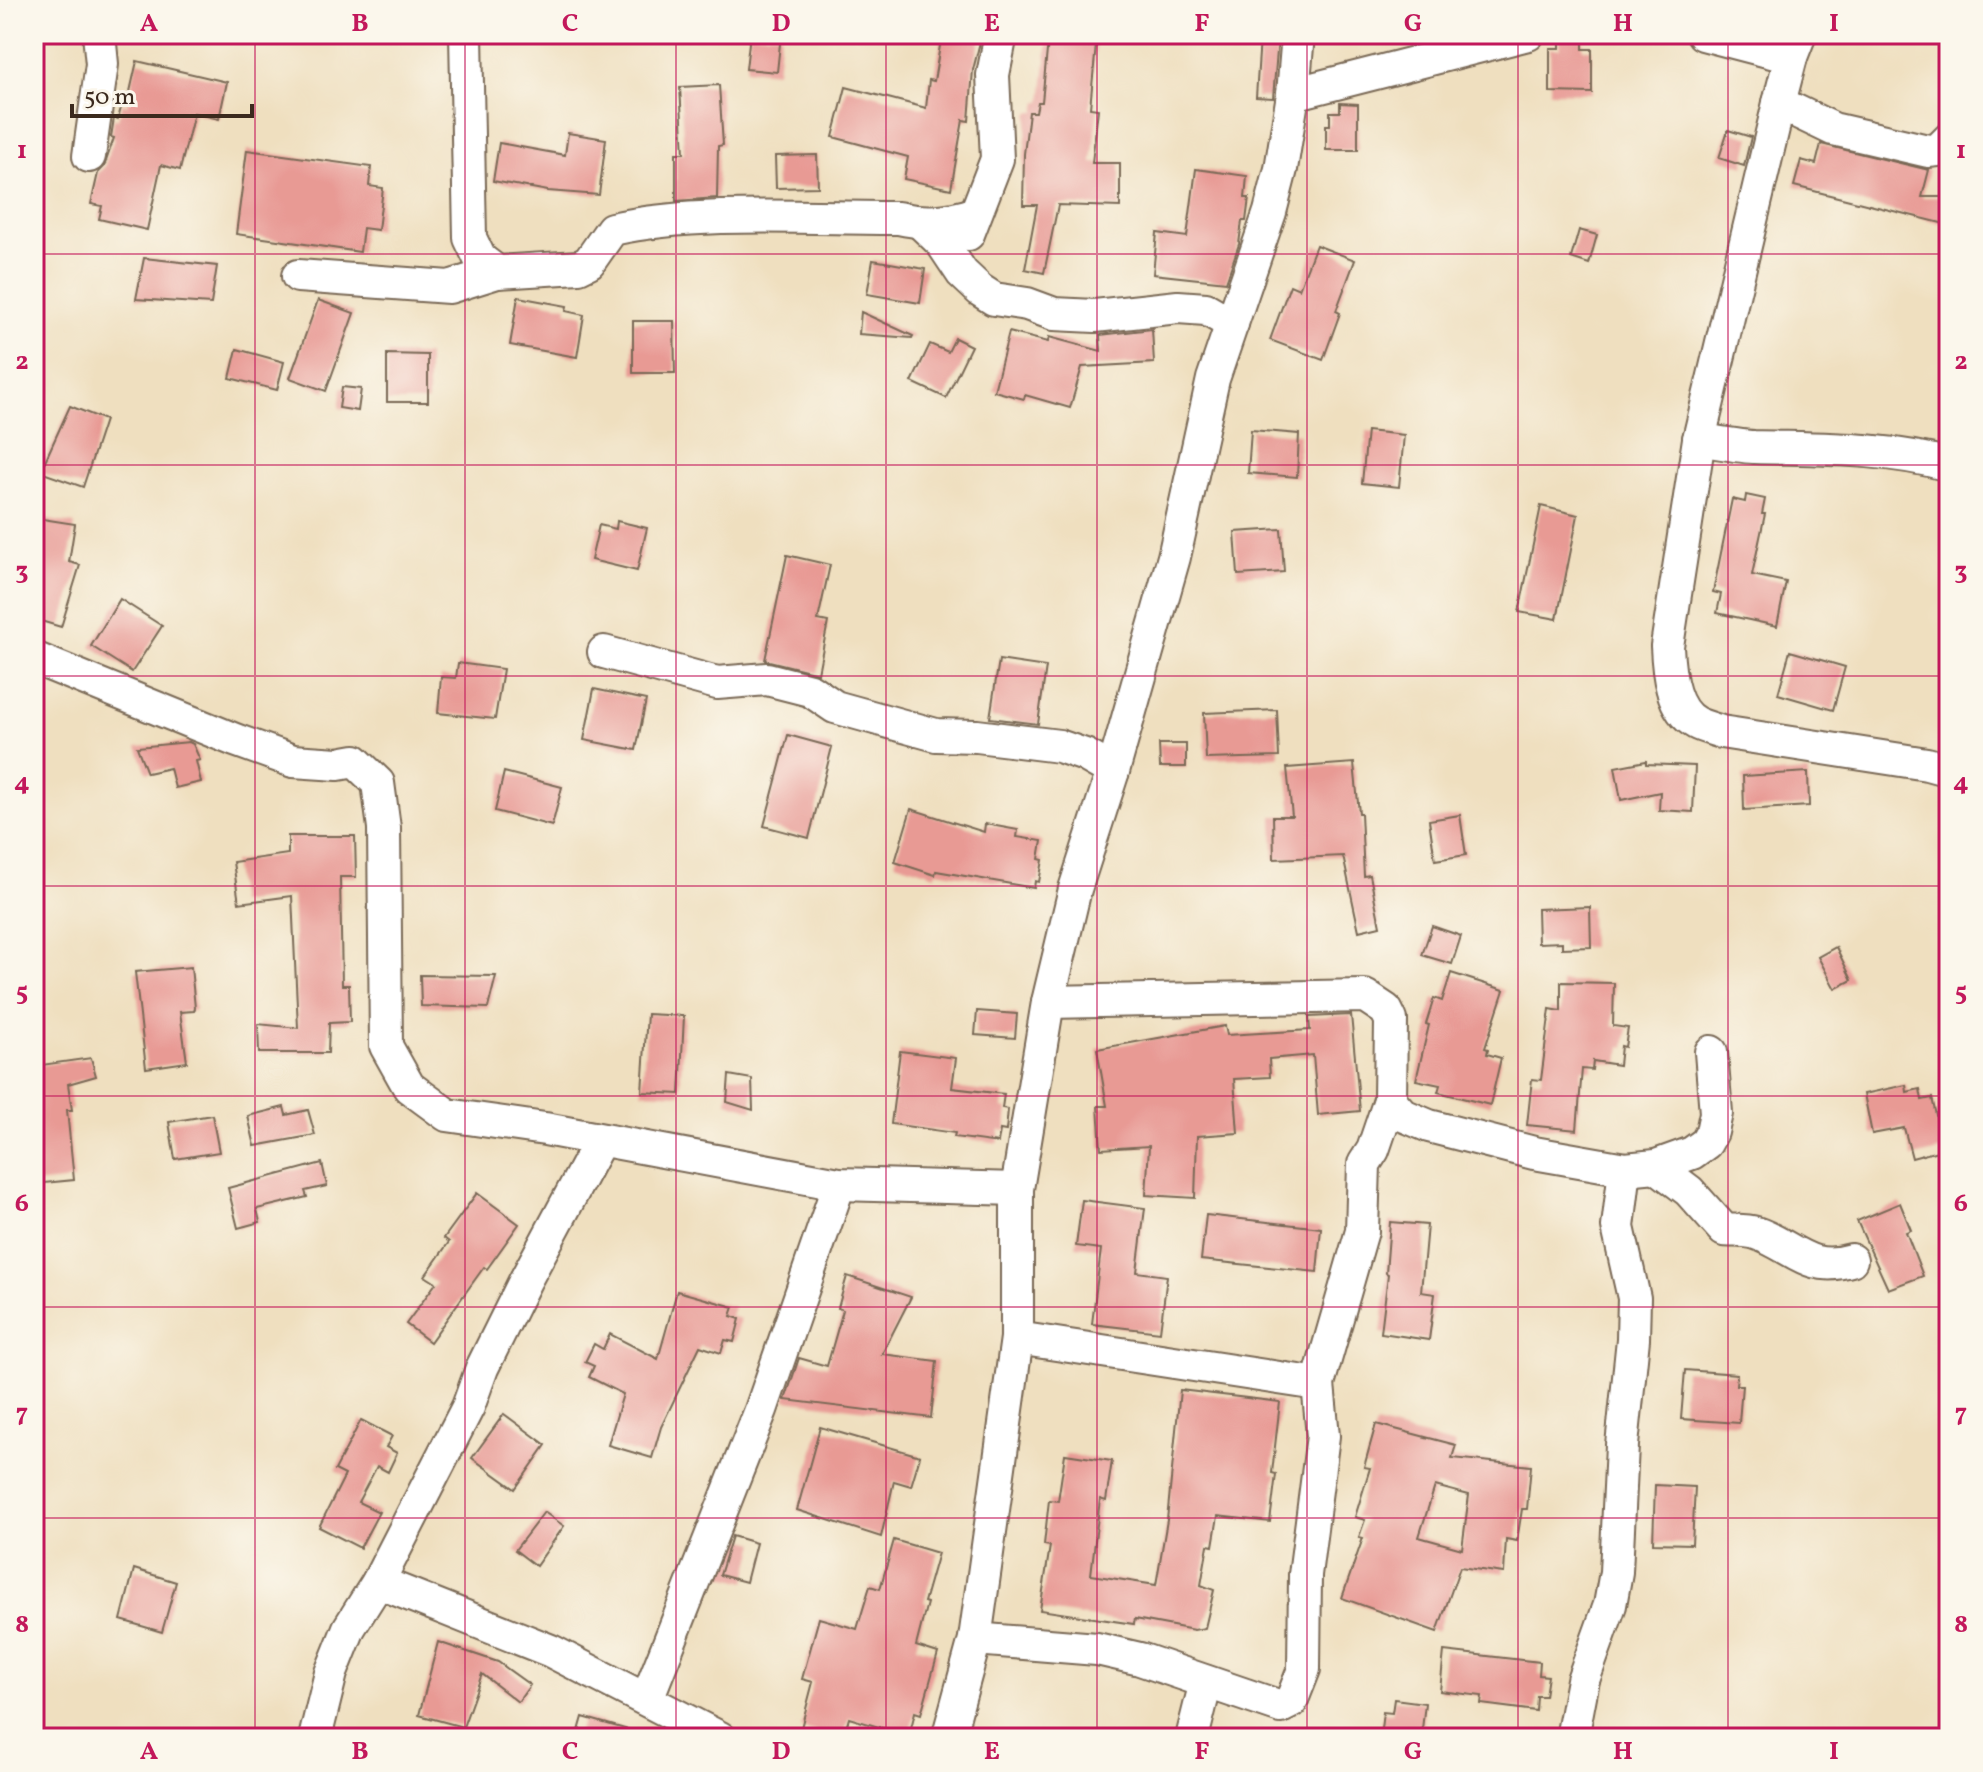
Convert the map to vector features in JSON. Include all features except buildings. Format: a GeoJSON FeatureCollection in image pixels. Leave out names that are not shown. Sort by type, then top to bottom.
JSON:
{"type":"FeatureCollection","features":[{"type":"Feature","properties":{"kind":"street"},"geometry":{"type":"LineString","coordinates":[[89,156],[102,64],[99,34]]}},
{"type":"Feature","properties":{"kind":"street"},"geometry":{"type":"LineString","coordinates":[[466,34],[470,238],[480,259],[497,272]]}},
{"type":"Feature","properties":{"kind":"street"},"geometry":{"type":"LineString","coordinates":[[962,273],[974,214],[997,159],[993,75],[1001,34]]}},
{"type":"Feature","properties":{"kind":"street"},"geometry":{"type":"LineString","coordinates":[[948,1738],[975,1639],[1017,1338],[1017,1189],[1048,1002],[1075,889],[1113,771],[1174,557],[1213,379],[1270,212],[1281,169],[1293,94],[1298,34]]}},
{"type":"Feature","properties":{"kind":"street"},"geometry":{"type":"LineString","coordinates":[[1293,94],[1528,34]]}},
{"type":"Feature","properties":{"kind":"street"},"geometry":{"type":"LineString","coordinates":[[1703,34],[1795,46],[1699,439],[1667,646],[1669,676],[1679,704],[1693,721],[1721,732],[1913,761],[1949,770]]}},
{"type":"Feature","properties":{"kind":"street"},"geometry":{"type":"LineString","coordinates":[[1779,103],[1833,129],[1928,151],[1938,150],[1949,139]]}},
{"type":"Feature","properties":{"kind":"street"},"geometry":{"type":"LineString","coordinates":[[298,276],[449,287],[497,272],[579,267],[589,262],[612,229],[631,225],[722,218],[898,218],[922,224],[974,214]]}},
{"type":"Feature","properties":{"kind":"street"},"geometry":{"type":"LineString","coordinates":[[922,224],[942,243],[962,273],[994,299],[1027,304],[1054,314],[1095,316],[1178,307],[1206,309],[1232,324]]}},
{"type":"Feature","properties":{"kind":"street"},"geometry":{"type":"LineString","coordinates":[[1699,439],[1752,447],[1887,452],[1918,456],[1949,465]]}},
{"type":"Feature","properties":{"kind":"street"},"geometry":{"type":"LineString","coordinates":[[604,652],[717,683],[767,679],[810,690],[835,707],[936,735],[977,736],[1059,746],[1085,755],[1113,771]]}},
{"type":"Feature","properties":{"kind":"street"},"geometry":{"type":"LineString","coordinates":[[34,658],[293,761],[338,764],[355,761],[378,783],[384,828],[386,1046],[409,1087],[447,1115],[839,1184],[1017,1189]]}},
{"type":"Feature","properties":{"kind":"street"},"geometry":{"type":"LineString","coordinates":[[975,1639],[1097,1649],[1140,1659],[1281,1707],[1291,1702],[1304,1669],[1305,1575],[1323,1436],[1318,1384],[1362,1231],[1364,1164],[1373,1150],[1390,1100],[1391,1020],[1386,1010],[1365,996],[1048,1002]]}},
{"type":"Feature","properties":{"kind":"street"},"geometry":{"type":"LineString","coordinates":[[1641,1167],[1692,1153],[1706,1143],[1716,1113],[1711,1052]]}},
{"type":"Feature","properties":{"kind":"street"},"geometry":{"type":"LineString","coordinates":[[1390,1100],[1403,1115],[1429,1126],[1534,1153],[1641,1167],[1689,1191],[1724,1230],[1753,1232],[1816,1264],[1851,1260]]}},
{"type":"Feature","properties":{"kind":"street"},"geometry":{"type":"LineString","coordinates":[[315,1738],[331,1673],[344,1639],[378,1582],[468,1407],[482,1368],[517,1295],[600,1141]]}},
{"type":"Feature","properties":{"kind":"street"},"geometry":{"type":"LineString","coordinates":[[1572,1738],[1583,1680],[1610,1605],[1616,1572],[1634,1298],[1618,1227],[1641,1167]]}},
{"type":"Feature","properties":{"kind":"street"},"geometry":{"type":"LineString","coordinates":[[647,1699],[761,1410],[839,1184]]}},
{"type":"Feature","properties":{"kind":"street"},"geometry":{"type":"LineString","coordinates":[[1017,1338],[1318,1384]]}},
{"type":"Feature","properties":{"kind":"street"},"geometry":{"type":"LineString","coordinates":[[378,1582],[551,1651],[720,1738]]}},
{"type":"Feature","properties":{"kind":"street"},"geometry":{"type":"LineString","coordinates":[[1192,1738],[1206,1682]]}}]}
